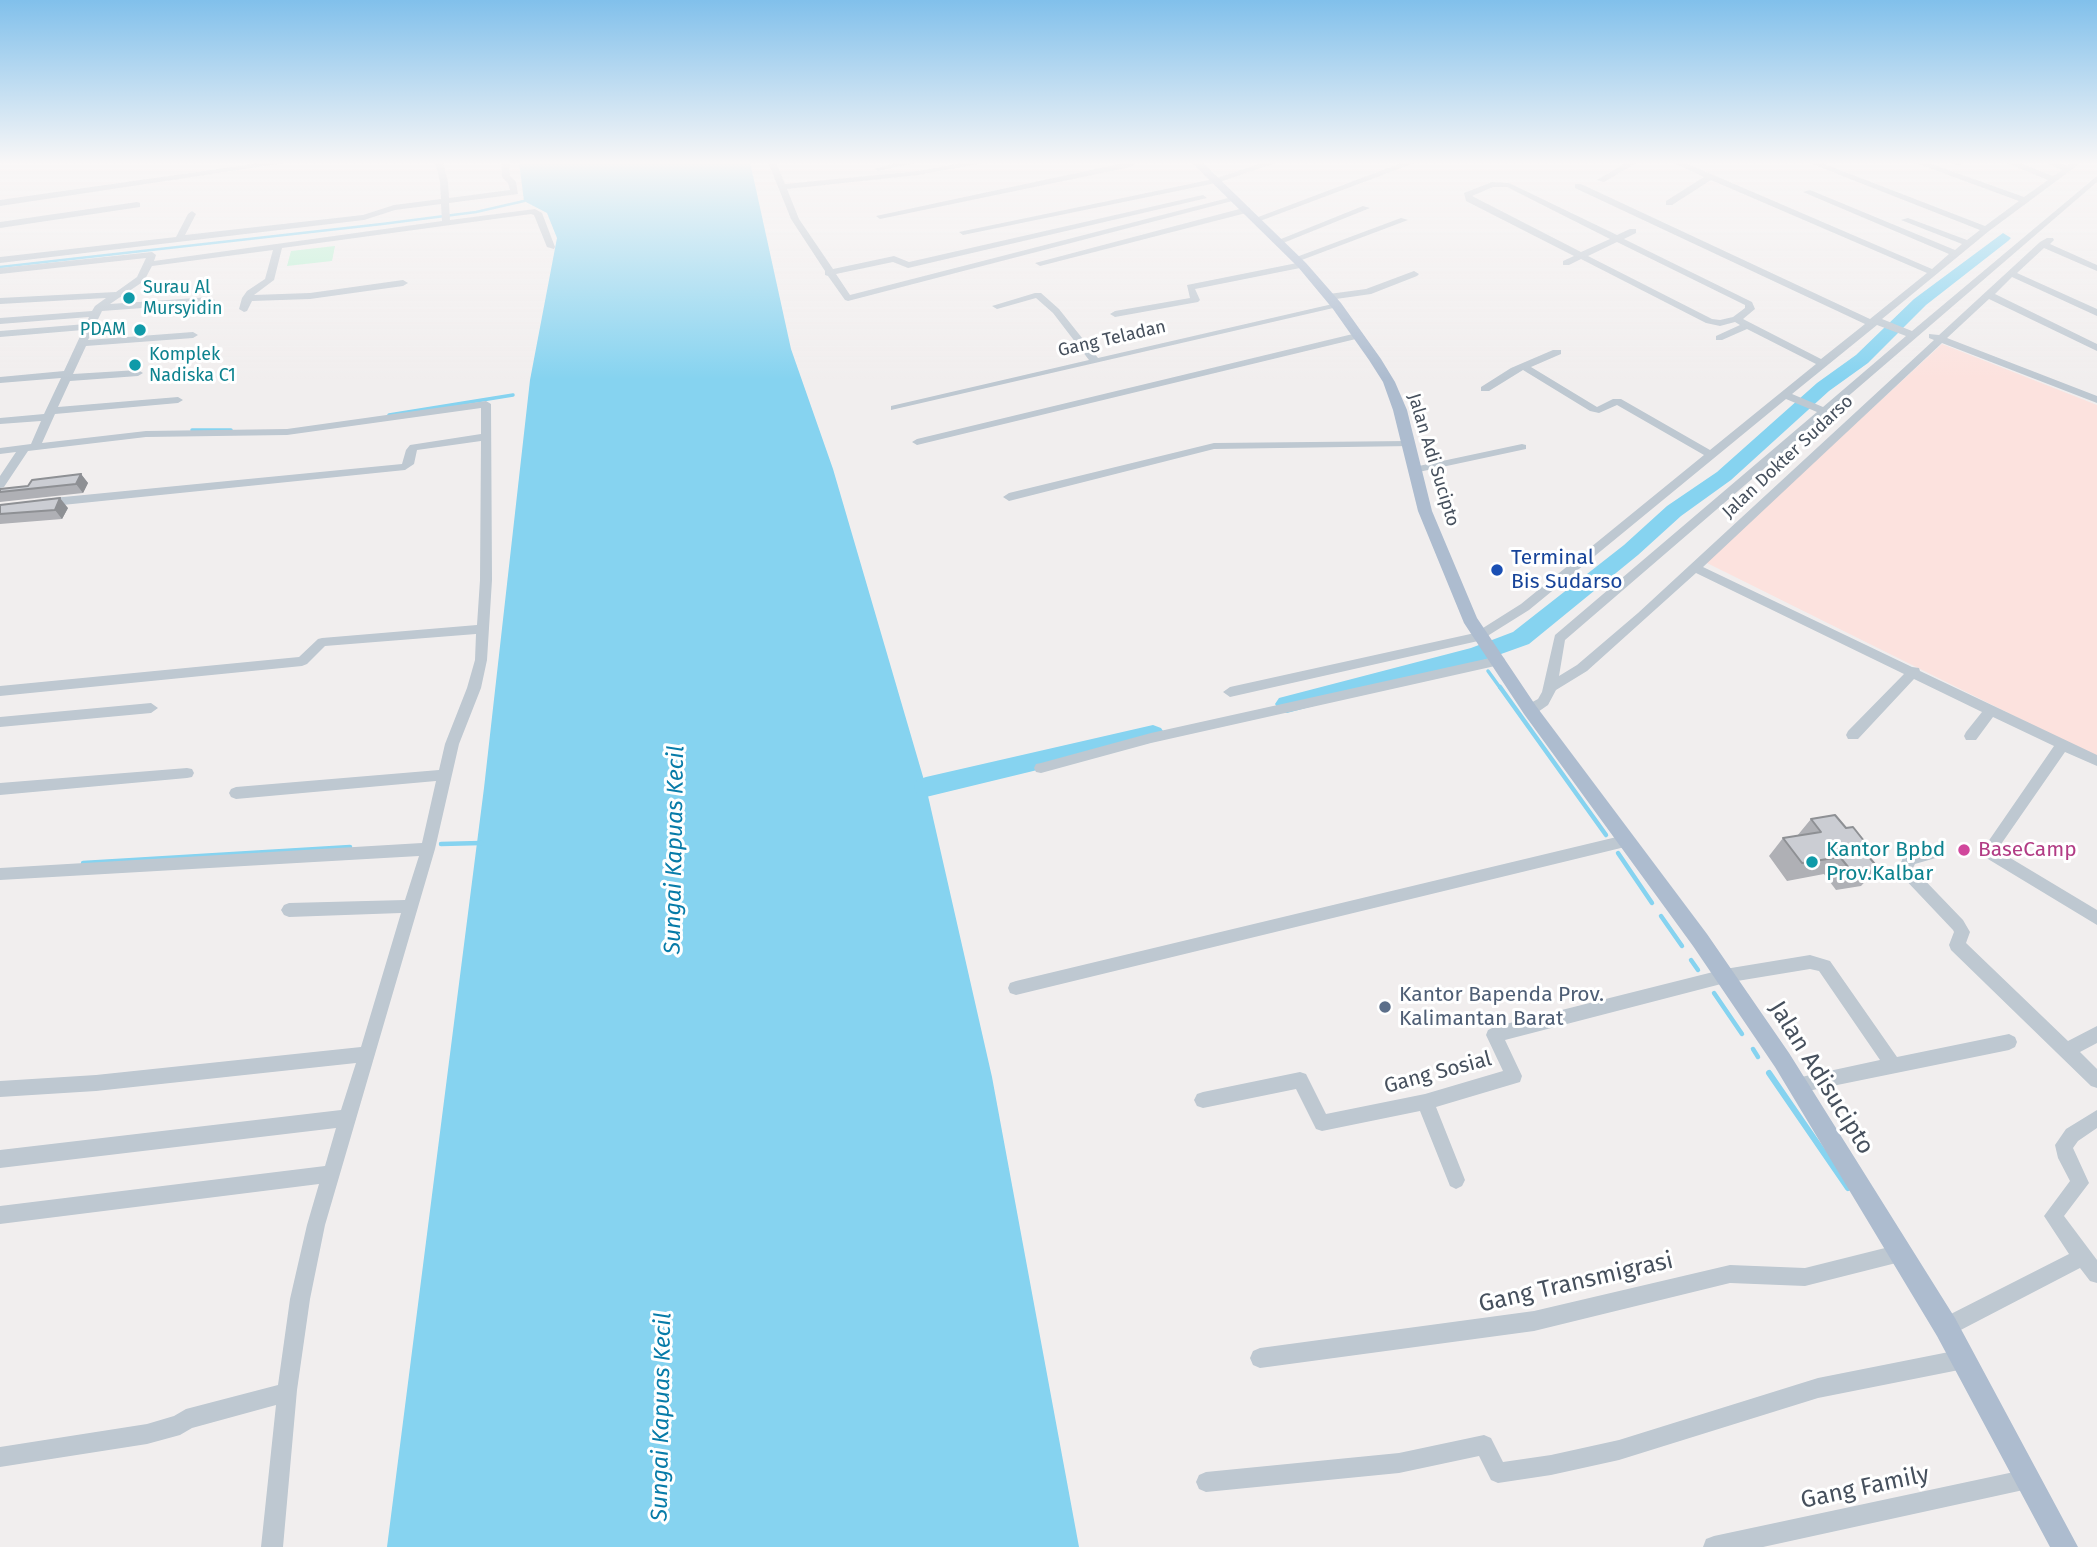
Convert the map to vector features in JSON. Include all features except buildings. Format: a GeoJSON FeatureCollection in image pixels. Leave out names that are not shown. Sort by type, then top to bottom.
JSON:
{"type":"FeatureCollection","features":[{"type":"Feature","properties":{"kind":"main road","name":"Jalan Adi Sucipto"},"geometry":{"type":"LineString","coordinates":[[1273,234],[1333,301],[1389,382],[1425,511],[1470,620],[1490,647]]}},
{"type":"Feature","properties":{"kind":"main road","name":"Jalan Adisucipto"},"geometry":{"type":"LineString","coordinates":[[1490,647],[1530,710],[1625,841],[1658,880],[1726,976],[1798,1085],[1946,1327],[2065,1547]]}},
{"type":"Feature","properties":{"kind":"street"},"geometry":{"type":"LineString","coordinates":[[180,239],[182,234]]}},
{"type":"Feature","properties":{"kind":"street"},"geometry":{"type":"LineString","coordinates":[[0,271],[154,252],[180,239],[218,234]]}},
{"type":"Feature","properties":{"kind":"street"},"geometry":{"type":"LineString","coordinates":[[0,260],[278,247],[343,234]]}},
{"type":"Feature","properties":{"kind":"street"},"geometry":{"type":"LineString","coordinates":[[545,234],[551,247]]}},
{"type":"Feature","properties":{"kind":"street"},"geometry":{"type":"LineString","coordinates":[[804,234],[845,297],[869,293],[1087,234]]}},
{"type":"Feature","properties":{"kind":"street"},"geometry":{"type":"LineString","coordinates":[[828,273],[898,259],[901,264],[908,265],[1051,234]]}},
{"type":"Feature","properties":{"kind":"street"},"geometry":{"type":"LineString","coordinates":[[1040,263],[1165,234]]}},
{"type":"Feature","properties":{"kind":"street"},"geometry":{"type":"LineString","coordinates":[[1280,241],[1298,234]]}},
{"type":"Feature","properties":{"kind":"street"},"geometry":{"type":"LineString","coordinates":[[1115,314],[1195,300],[1191,287],[1299,262],[1369,234]]}},
{"type":"Feature","properties":{"kind":"street"},"geometry":{"type":"LineString","coordinates":[[1538,234],[1709,321],[1720,323],[1735,319],[1750,309],[1749,304],[1606,234]]}},
{"type":"Feature","properties":{"kind":"street"},"geometry":{"type":"LineString","coordinates":[[1566,263],[1628,234]]}},
{"type":"Feature","properties":{"kind":"street"},"geometry":{"type":"LineString","coordinates":[[1684,234],[1879,323],[1938,339],[2097,400]]}},
{"type":"Feature","properties":{"kind":"street"},"geometry":{"type":"LineString","coordinates":[[1843,234],[1934,273]]}},
{"type":"Feature","properties":{"kind":"street"},"geometry":{"type":"LineString","coordinates":[[1910,234],[1956,254]]}},
{"type":"Feature","properties":{"kind":"street"},"geometry":{"type":"LineString","coordinates":[[1943,234],[1969,244]]}},
{"type":"Feature","properties":{"kind":"street"},"geometry":{"type":"LineString","coordinates":[[1470,620],[1502,618],[1525,607],[1710,454],[1879,323],[1980,234]]}},
{"type":"Feature","properties":{"kind":"street"},"geometry":{"type":"LineString","coordinates":[[1530,710],[1547,698],[1559,638],[1896,349],[1911,332],[1943,309],[2031,234]]}},
{"type":"Feature","properties":{"kind":"street","name":"Jalan Dokter Sudarso"},"geometry":{"type":"LineString","coordinates":[[1550,687],[1589,662],[2010,272],[2046,242],[2097,268]]}},
{"type":"Feature","properties":{"kind":"street"},"geometry":{"type":"LineString","coordinates":[[244,309],[253,290],[269,279],[278,247]]}},
{"type":"Feature","properties":{"kind":"street"},"geometry":{"type":"LineString","coordinates":[[0,485],[50,414],[97,311],[137,284],[154,252]]}},
{"type":"Feature","properties":{"kind":"street"},"geometry":{"type":"LineString","coordinates":[[2010,272],[2097,313]]}},
{"type":"Feature","properties":{"kind":"street","name":"Gang Teladan"},"geometry":{"type":"LineString","coordinates":[[895,408],[1333,301],[1368,292],[1414,275]]}},
{"type":"Feature","properties":{"kind":"street"},"geometry":{"type":"LineString","coordinates":[[247,298],[307,296],[403,283]]}},
{"type":"Feature","properties":{"kind":"street"},"geometry":{"type":"LineString","coordinates":[[1987,294],[2097,348]]}},
{"type":"Feature","properties":{"kind":"street"},"geometry":{"type":"LineString","coordinates":[[0,301],[118,295]]}},
{"type":"Feature","properties":{"kind":"street"},"geometry":{"type":"LineString","coordinates":[[997,306],[1038,295],[1056,311],[1095,361]]}},
{"type":"Feature","properties":{"kind":"street"},"geometry":{"type":"LineString","coordinates":[[0,321],[210,300]]}},
{"type":"Feature","properties":{"kind":"street"},"geometry":{"type":"LineString","coordinates":[[1943,309],[1967,313]]}},
{"type":"Feature","properties":{"kind":"street"},"geometry":{"type":"LineString","coordinates":[[1943,309],[1958,321]]}},
{"type":"Feature","properties":{"kind":"street"},"geometry":{"type":"LineString","coordinates":[[1735,319],[1824,364]]}},
{"type":"Feature","properties":{"kind":"street"},"geometry":{"type":"LineString","coordinates":[[1719,338],[1747,324]]}},
{"type":"Feature","properties":{"kind":"street"},"geometry":{"type":"LineString","coordinates":[[0,334],[89,327]]}},
{"type":"Feature","properties":{"kind":"street"},"geometry":{"type":"LineString","coordinates":[[83,343],[193,335]]}},
{"type":"Feature","properties":{"kind":"street"},"geometry":{"type":"LineString","coordinates":[[917,442],[1357,336]]}},
{"type":"Feature","properties":{"kind":"street"},"geometry":{"type":"LineString","coordinates":[[1896,349],[1917,359]]}},
{"type":"Feature","properties":{"kind":"street"},"geometry":{"type":"LineString","coordinates":[[1485,389],[1557,352]]}},
{"type":"Feature","properties":{"kind":"street"},"geometry":{"type":"LineString","coordinates":[[1525,367],[1594,409],[1599,410],[1617,401],[1710,454]]}},
{"type":"Feature","properties":{"kind":"street"},"geometry":{"type":"LineString","coordinates":[[0,380],[138,373]]}},
{"type":"Feature","properties":{"kind":"street"},"geometry":{"type":"LineString","coordinates":[[1786,395],[1824,411]]}},
{"type":"Feature","properties":{"kind":"street"},"geometry":{"type":"LineString","coordinates":[[0,421],[178,400]]}},
{"type":"Feature","properties":{"kind":"street"},"geometry":{"type":"LineString","coordinates":[[0,451],[161,434],[287,432],[483,404],[486,407],[486,580],[477,676],[452,744],[428,849],[330,1174],[300,1299],[272,1547]]}},
{"type":"Feature","properties":{"kind":"street"},"geometry":{"type":"LineString","coordinates":[[27,505],[404,467],[409,464],[414,447],[485,437]]}},
{"type":"Feature","properties":{"kind":"street"},"geometry":{"type":"LineString","coordinates":[[1010,497],[1214,446],[1408,444]]}},
{"type":"Feature","properties":{"kind":"street"},"geometry":{"type":"LineString","coordinates":[[1414,470],[1522,447]]}},
{"type":"Feature","properties":{"kind":"street"},"geometry":{"type":"LineString","coordinates":[[1693,567],[2097,761]]}},
{"type":"Feature","properties":{"kind":"street"},"geometry":{"type":"LineString","coordinates":[[1041,768],[1151,738],[1366,689],[1490,647],[1502,618]]}},
{"type":"Feature","properties":{"kind":"street"},"geometry":{"type":"LineString","coordinates":[[0,691],[303,661],[322,642],[483,629]]}},
{"type":"Feature","properties":{"kind":"street"},"geometry":{"type":"LineString","coordinates":[[1230,692],[1490,647]]}},
{"type":"Feature","properties":{"kind":"street"},"geometry":{"type":"LineString","coordinates":[[1355,671],[1366,689]]}},
{"type":"Feature","properties":{"kind":"street"},"geometry":{"type":"LineString","coordinates":[[1853,735],[1914,671]]}},
{"type":"Feature","properties":{"kind":"street"},"geometry":{"type":"LineString","coordinates":[[0,722],[151,708]]}},
{"type":"Feature","properties":{"kind":"street"},"geometry":{"type":"LineString","coordinates":[[1971,736],[1991,710]]}},
{"type":"Feature","properties":{"kind":"street"},"geometry":{"type":"LineString","coordinates":[[2063,744],[1988,852],[2097,918]]}},
{"type":"Feature","properties":{"kind":"street"},"geometry":{"type":"LineString","coordinates":[[0,789],[187,773]]}},
{"type":"Feature","properties":{"kind":"street"},"geometry":{"type":"LineString","coordinates":[[236,793],[446,775]]}},
{"type":"Feature","properties":{"kind":"street"},"geometry":{"type":"LineString","coordinates":[[1016,988],[1625,841]]}},
{"type":"Feature","properties":{"kind":"street"},"geometry":{"type":"LineString","coordinates":[[0,874],[428,849]]}},
{"type":"Feature","properties":{"kind":"street"},"geometry":{"type":"LineString","coordinates":[[1934,853],[1909,859],[1906,870],[1958,925],[1962,932],[1957,945],[2097,1080]]}},
{"type":"Feature","properties":{"kind":"street"},"geometry":{"type":"LineString","coordinates":[[289,910],[411,906]]}},
{"type":"Feature","properties":{"kind":"street"},"geometry":{"type":"LineString","coordinates":[[1726,976],[1819,963],[1894,1066]]}},
{"type":"Feature","properties":{"kind":"street","name":"Gang Sosial"},"geometry":{"type":"LineString","coordinates":[[1203,1100],[1300,1080],[1322,1123],[1424,1102],[1514,1076],[1494,1035],[1726,976]]}},
{"type":"Feature","properties":{"kind":"street"},"geometry":{"type":"LineString","coordinates":[[2067,1051],[2097,1034]]}},
{"type":"Feature","properties":{"kind":"street"},"geometry":{"type":"LineString","coordinates":[[1798,1085],[2010,1042]]}},
{"type":"Feature","properties":{"kind":"street"},"geometry":{"type":"LineString","coordinates":[[0,1089],[144,1078],[367,1055]]}},
{"type":"Feature","properties":{"kind":"street"},"geometry":{"type":"LineString","coordinates":[[1424,1102],[1456,1180]]}},
{"type":"Feature","properties":{"kind":"street"},"geometry":{"type":"LineString","coordinates":[[0,1158],[348,1118]]}},
{"type":"Feature","properties":{"kind":"street"},"geometry":{"type":"LineString","coordinates":[[2097,1118],[2072,1135],[2064,1145],[2064,1152],[2080,1183],[2053,1216],[2097,1274]]}},
{"type":"Feature","properties":{"kind":"street"},"geometry":{"type":"LineString","coordinates":[[0,1215],[330,1174]]}},
{"type":"Feature","properties":{"kind":"street","name":"Gang Transmigrasi"},"geometry":{"type":"LineString","coordinates":[[1261,1358],[1534,1321],[1730,1274],[1805,1277],[1900,1253]]}},
{"type":"Feature","properties":{"kind":"street"},"geometry":{"type":"LineString","coordinates":[[1946,1327],[2082,1257]]}},
{"type":"Feature","properties":{"kind":"street"},"geometry":{"type":"LineString","coordinates":[[1206,1482],[1399,1463],[1483,1445],[1498,1473],[1551,1465],[1619,1450],[1818,1388],[1964,1359]]}},
{"type":"Feature","properties":{"kind":"street"},"geometry":{"type":"LineString","coordinates":[[0,1457],[148,1434],[180,1425],[186,1419],[288,1392]]}},
{"type":"Feature","properties":{"kind":"street","name":"Gang Family"},"geometry":{"type":"LineString","coordinates":[[1714,1547],[2028,1479]]}},
{"type":"Feature","properties":{"kind":"shaded area"},"geometry":{"type":"Polygon","coordinates":[[[1942,344],[2097,405],[2097,757],[1705,562],[1942,344]]]}},
{"type":"Feature","properties":{"kind":"green space"},"geometry":{"type":"Polygon","coordinates":[[[335,246],[332,261],[287,266],[291,251],[335,246]]]}},
{"type":"Feature","properties":{"kind":"water","name":"Sungai Kapuas Kecil"},"geometry":{"type":"Polygon","coordinates":[[[555,234],[766,234],[791,349],[833,469],[926,787],[992,1077],[1079,1547],[387,1547],[484,788],[530,380],[557,238],[555,234]]]}},
{"type":"Feature","properties":{"kind":"waterway"},"geometry":{"type":"LineString","coordinates":[[0,267],[291,234]]}},
{"type":"Feature","properties":{"kind":"waterway"},"geometry":{"type":"LineString","coordinates":[[1287,704],[1476,655],[1521,638],[1631,550],[1674,511],[1724,476],[1823,387],[1862,359],[1920,302],[2003,238]]}},
{"type":"Feature","properties":{"kind":"waterway"},"geometry":{"type":"LineString","coordinates":[[389,415],[513,395]]}},
{"type":"Feature","properties":{"kind":"waterway"},"geometry":{"type":"LineString","coordinates":[[192,430],[231,430]]}},
{"type":"Feature","properties":{"kind":"waterway"},"geometry":{"type":"LineString","coordinates":[[1488,671],[1501,689]]}},
{"type":"Feature","properties":{"kind":"waterway"},"geometry":{"type":"LineString","coordinates":[[1500,687],[1606,835]]}},
{"type":"Feature","properties":{"kind":"waterway"},"geometry":{"type":"LineString","coordinates":[[926,787],[1153,734]]}},
{"type":"Feature","properties":{"kind":"waterway"},"geometry":{"type":"LineString","coordinates":[[441,844],[481,843]]}},
{"type":"Feature","properties":{"kind":"waterway"},"geometry":{"type":"LineString","coordinates":[[83,863],[350,847]]}},
{"type":"Feature","properties":{"kind":"waterway"},"geometry":{"type":"LineString","coordinates":[[1618,853],[1652,903]]}},
{"type":"Feature","properties":{"kind":"waterway"},"geometry":{"type":"LineString","coordinates":[[1661,916],[1682,946]]}},
{"type":"Feature","properties":{"kind":"waterway"},"geometry":{"type":"LineString","coordinates":[[1691,960],[1698,970]]}},
{"type":"Feature","properties":{"kind":"waterway"},"geometry":{"type":"LineString","coordinates":[[1714,993],[1742,1034]]}},
{"type":"Feature","properties":{"kind":"waterway"},"geometry":{"type":"LineString","coordinates":[[1753,1049],[1758,1057]]}},
{"type":"Feature","properties":{"kind":"waterway"},"geometry":{"type":"LineString","coordinates":[[1769,1073],[1848,1188]]}},
{"type":"Feature","properties":{"kind":"place","name":"Surau Al Mursyidin"},"geometry":{"type":"Point","coordinates":[129,298]}},
{"type":"Feature","properties":{"kind":"place","name":"PDAM"},"geometry":{"type":"Point","coordinates":[140,330]}},
{"type":"Feature","properties":{"kind":"place","name":"Komplek Nadiska C1"},"geometry":{"type":"Point","coordinates":[135,365]}},
{"type":"Feature","properties":{"kind":"place","name":"Terminal Bis Sudarso"},"geometry":{"type":"Point","coordinates":[1497,570]}},
{"type":"Feature","properties":{"kind":"place","name":"BaseCamp"},"geometry":{"type":"Point","coordinates":[1964,850]}},
{"type":"Feature","properties":{"kind":"place","name":"Kantor Bpbd Prov.Kalbar"},"geometry":{"type":"Point","coordinates":[1812,862]}},
{"type":"Feature","properties":{"kind":"place","name":"Kantor Bapenda Prov. Kalimantan Barat"},"geometry":{"type":"Point","coordinates":[1385,1007]}}]}
